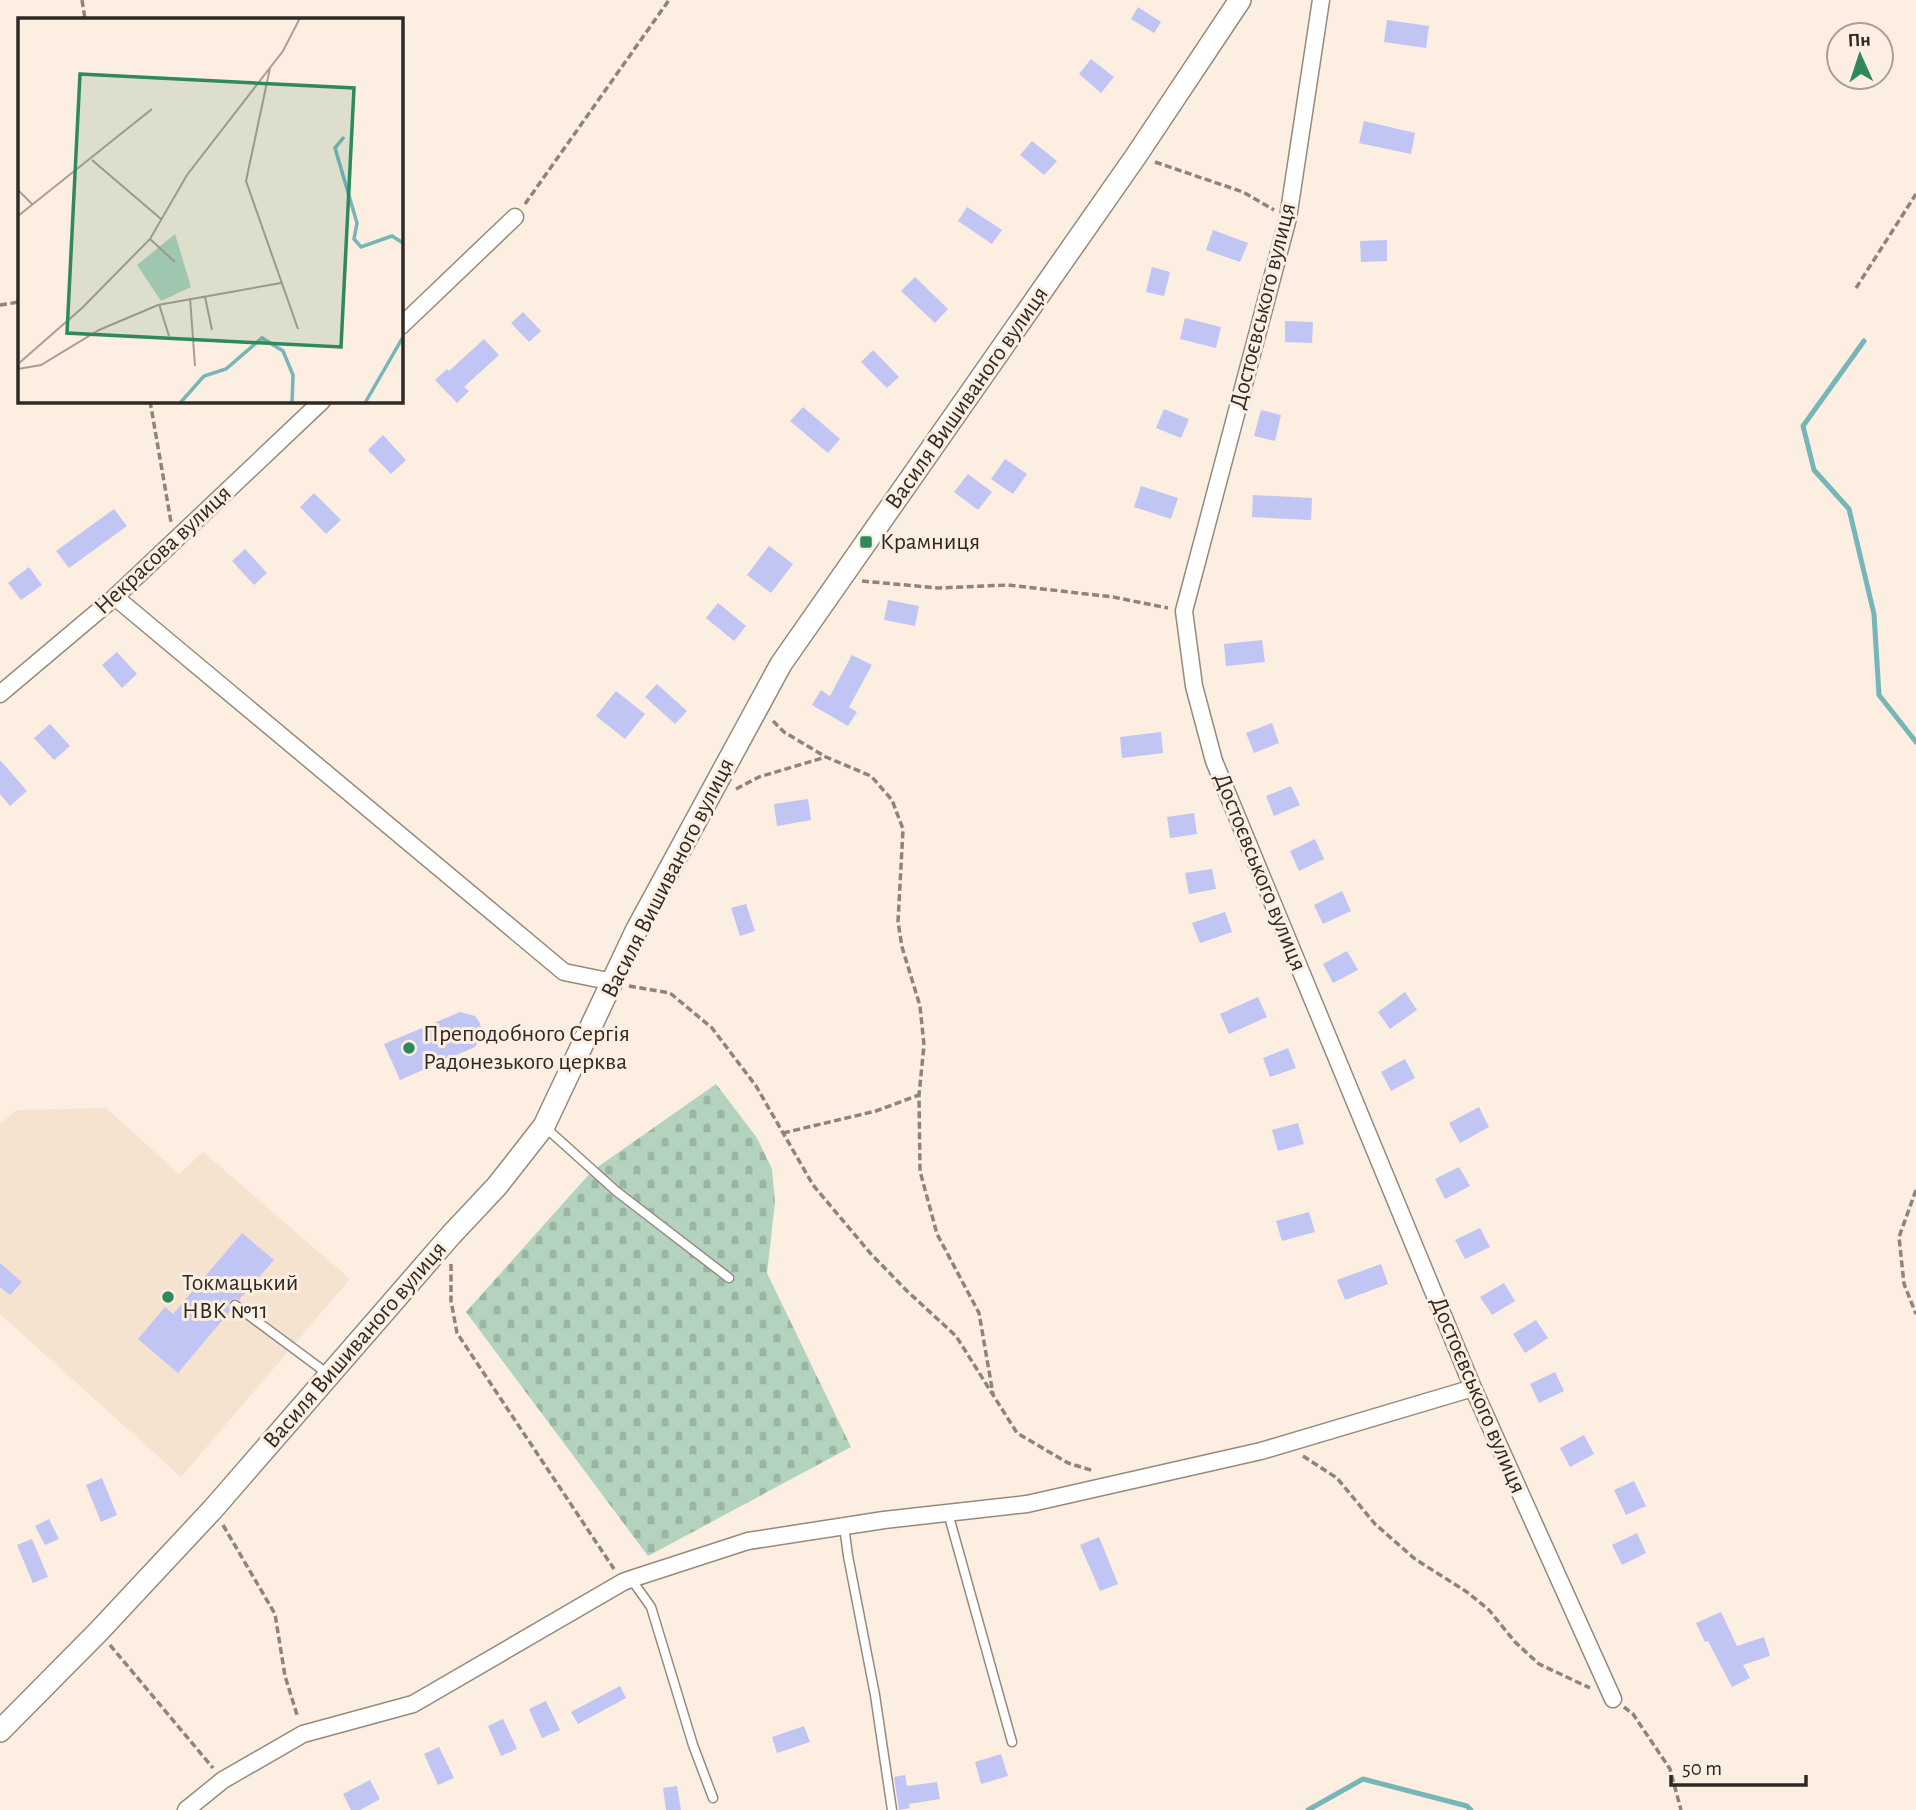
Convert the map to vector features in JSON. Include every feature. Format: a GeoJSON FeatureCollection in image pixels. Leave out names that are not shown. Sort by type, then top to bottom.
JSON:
{"type":"FeatureCollection","features":[{"type":"Feature","properties":{"kind":"street","name":"Василя Вишиваного вулиця"},"geometry":{"type":"LineString","coordinates":[[0,1731],[99,1631],[213,1508],[497,1186],[544,1126],[636,931],[781,664],[1136,156],[1240,0]]}},
{"type":"Feature","properties":{"kind":"street","name":"Достоєвського вулиця"},"geometry":{"type":"LineString","coordinates":[[1321,0],[1288,218],[1184,611],[1194,685],[1214,761],[1473,1388],[1613,1699]]}},
{"type":"Feature","properties":{"kind":"street"},"geometry":{"type":"LineString","coordinates":[[402,325],[515,218]]}},
{"type":"Feature","properties":{"kind":"street","name":"Некрасова вулиця"},"geometry":{"type":"LineString","coordinates":[[0,694],[116,597],[321,402]]}},
{"type":"Feature","properties":{"kind":"street"},"geometry":{"type":"LineString","coordinates":[[116,597],[564,972],[612,982]]}},
{"type":"Feature","properties":{"kind":"street"},"geometry":{"type":"LineString","coordinates":[[186,1810],[223,1780],[303,1734],[413,1704],[627,1581],[748,1541],[844,1526],[1027,1504],[1261,1451],[1473,1388]]}},
{"type":"Feature","properties":{"kind":"lane"},"geometry":{"type":"LineString","coordinates":[[544,1126],[616,1191],[729,1278]]}},
{"type":"Feature","properties":{"kind":"lane"},"geometry":{"type":"LineString","coordinates":[[235,1305],[328,1375]]}},
{"type":"Feature","properties":{"kind":"lane"},"geometry":{"type":"LineString","coordinates":[[948,1513],[1012,1741]]}},
{"type":"Feature","properties":{"kind":"lane"},"geometry":{"type":"LineString","coordinates":[[844,1526],[875,1695],[892,1810]]}},
{"type":"Feature","properties":{"kind":"lane"},"geometry":{"type":"LineString","coordinates":[[627,1581],[651,1607],[693,1745],[713,1798]]}},
{"type":"Feature","properties":{"kind":"path"},"geometry":{"type":"LineString","coordinates":[[82,0],[85,18]]}},
{"type":"Feature","properties":{"kind":"path"},"geometry":{"type":"LineString","coordinates":[[515,218],[669,0]]}},
{"type":"Feature","properties":{"kind":"path"},"geometry":{"type":"LineString","coordinates":[[1136,156],[1243,192],[1288,218]]}},
{"type":"Feature","properties":{"kind":"path"},"geometry":{"type":"LineString","coordinates":[[1856,288],[1916,194]]}},
{"type":"Feature","properties":{"kind":"path"},"geometry":{"type":"LineString","coordinates":[[0,305],[18,302]]}},
{"type":"Feature","properties":{"kind":"path"},"geometry":{"type":"LineString","coordinates":[[150,402],[174,542]]}},
{"type":"Feature","properties":{"kind":"path"},"geometry":{"type":"LineString","coordinates":[[839,580],[938,588],[1008,585],[1113,597],[1184,611]]}},
{"type":"Feature","properties":{"kind":"path"},"geometry":{"type":"LineString","coordinates":[[763,697],[768,717],[783,732],[826,757],[871,776],[891,800],[903,829],[898,922],[920,1006],[924,1045],[919,1095],[920,1171],[937,1234],[979,1313],[993,1394]]}},
{"type":"Feature","properties":{"kind":"path"},"geometry":{"type":"LineString","coordinates":[[705,803],[759,777],[826,757]]}},
{"type":"Feature","properties":{"kind":"path"},"geometry":{"type":"LineString","coordinates":[[612,982],[670,993],[712,1028],[756,1086],[813,1185],[871,1254],[957,1336],[1017,1433],[1068,1463],[1126,1481]]}},
{"type":"Feature","properties":{"kind":"path"},"geometry":{"type":"LineString","coordinates":[[783,1133],[876,1111],[919,1095]]}},
{"type":"Feature","properties":{"kind":"path"},"geometry":{"type":"LineString","coordinates":[[1916,1190],[1899,1237],[1904,1284],[1916,1314]]}},
{"type":"Feature","properties":{"kind":"path"},"geometry":{"type":"LineString","coordinates":[[451,1235],[451,1301],[457,1333],[627,1581]]}},
{"type":"Feature","properties":{"kind":"path"},"geometry":{"type":"LineString","coordinates":[[1302,1455],[1337,1478],[1375,1524],[1415,1559],[1467,1592],[1489,1610],[1515,1642],[1539,1664],[1613,1699],[1633,1714],[1670,1769],[1681,1810]]}},
{"type":"Feature","properties":{"kind":"path"},"geometry":{"type":"LineString","coordinates":[[213,1508],[275,1614],[285,1676],[303,1734]]}},
{"type":"Feature","properties":{"kind":"path"},"geometry":{"type":"LineString","coordinates":[[99,1631],[223,1780]]}},
{"type":"Feature","properties":{"kind":"shaded area","name":"Токмацький НВК №11"},"geometry":{"type":"Polygon","coordinates":[[[106,1108],[179,1174],[203,1152],[350,1279],[181,1477],[0,1314],[0,1124],[17,1110],[106,1108]]]}},
{"type":"Feature","properties":{"kind":"green space"},"geometry":{"type":"Polygon","coordinates":[[[716,1084],[757,1138],[772,1169],[775,1202],[767,1273],[851,1447],[648,1556],[466,1312],[592,1171],[716,1084]]]}},
{"type":"Feature","properties":{"kind":"building"},"geometry":{"type":"Polygon","coordinates":[[[1138,7],[1161,22],[1154,33],[1131,19],[1138,7]]]}},
{"type":"Feature","properties":{"kind":"building"},"geometry":{"type":"Polygon","coordinates":[[[1387,20],[1429,26],[1426,48],[1384,42],[1387,20]]]}},
{"type":"Feature","properties":{"kind":"building"},"geometry":{"type":"Polygon","coordinates":[[[1091,59],[1114,77],[1101,93],[1079,74],[1091,59]]]}},
{"type":"Feature","properties":{"kind":"building"},"geometry":{"type":"Polygon","coordinates":[[[1364,121],[1415,133],[1411,154],[1359,143],[1364,121]]]}},
{"type":"Feature","properties":{"kind":"building"},"geometry":{"type":"Polygon","coordinates":[[[1032,141],[1057,161],[1044,175],[1020,155],[1032,141]]]}},
{"type":"Feature","properties":{"kind":"building"},"geometry":{"type":"Polygon","coordinates":[[[967,207],[1002,230],[992,244],[958,221],[967,207]]]}},
{"type":"Feature","properties":{"kind":"building"},"geometry":{"type":"Polygon","coordinates":[[[1213,230],[1248,243],[1240,262],[1206,250],[1213,230]]]}},
{"type":"Feature","properties":{"kind":"building"},"geometry":{"type":"Polygon","coordinates":[[[1387,240],[1387,261],[1361,262],[1360,241],[1387,240]]]}},
{"type":"Feature","properties":{"kind":"building"},"geometry":{"type":"Polygon","coordinates":[[[1152,267],[1170,272],[1164,296],[1146,292],[1152,267]]]}},
{"type":"Feature","properties":{"kind":"building"},"geometry":{"type":"Polygon","coordinates":[[[915,277],[948,309],[935,323],[901,291],[915,277]]]}},
{"type":"Feature","properties":{"kind":"building"},"geometry":{"type":"Polygon","coordinates":[[[523,312],[541,331],[529,342],[511,323],[523,312]]]}},
{"type":"Feature","properties":{"kind":"building"},"geometry":{"type":"Polygon","coordinates":[[[1185,318],[1221,327],[1216,348],[1180,339],[1185,318]]]}},
{"type":"Feature","properties":{"kind":"building"},"geometry":{"type":"Polygon","coordinates":[[[1285,321],[1313,322],[1312,343],[1285,342],[1285,321]]]}},
{"type":"Feature","properties":{"kind":"building"},"geometry":{"type":"Polygon","coordinates":[[[484,339],[499,355],[464,387],[469,391],[457,403],[435,380],[484,339]]]}},
{"type":"Feature","properties":{"kind":"building"},"geometry":{"type":"Polygon","coordinates":[[[873,350],[899,377],[887,388],[861,362],[873,350]]]}},
{"type":"Feature","properties":{"kind":"building"},"geometry":{"type":"Polygon","coordinates":[[[803,407],[840,439],[828,453],[790,421],[803,407]]]}},
{"type":"Feature","properties":{"kind":"building"},"geometry":{"type":"Polygon","coordinates":[[[1164,409],[1189,419],[1181,438],[1156,428],[1164,409]]]}},
{"type":"Feature","properties":{"kind":"building"},"geometry":{"type":"Polygon","coordinates":[[[1261,410],[1281,415],[1275,441],[1254,436],[1261,410]]]}},
{"type":"Feature","properties":{"kind":"building"},"geometry":{"type":"Polygon","coordinates":[[[383,435],[406,460],[391,474],[368,450],[383,435]]]}},
{"type":"Feature","properties":{"kind":"building"},"geometry":{"type":"Polygon","coordinates":[[[1005,459],[1027,474],[1013,494],[991,479],[1005,459]]]}},
{"type":"Feature","properties":{"kind":"building"},"geometry":{"type":"Polygon","coordinates":[[[968,474],[992,492],[978,510],[954,492],[968,474]]]}},
{"type":"Feature","properties":{"kind":"building"},"geometry":{"type":"Polygon","coordinates":[[[1141,486],[1178,498],[1171,519],[1134,507],[1141,486]]]}},
{"type":"Feature","properties":{"kind":"building"},"geometry":{"type":"Polygon","coordinates":[[[314,493],[341,520],[326,534],[300,507],[314,493]]]}},
{"type":"Feature","properties":{"kind":"building"},"geometry":{"type":"Polygon","coordinates":[[[1253,495],[1312,498],[1311,520],[1252,517],[1253,495]]]}},
{"type":"Feature","properties":{"kind":"building"},"geometry":{"type":"Polygon","coordinates":[[[114,509],[127,526],[69,568],[56,551],[114,509]]]}},
{"type":"Feature","properties":{"kind":"building"},"geometry":{"type":"Polygon","coordinates":[[[769,546],[793,564],[771,593],[747,575],[769,546]]]}},
{"type":"Feature","properties":{"kind":"building"},"geometry":{"type":"Polygon","coordinates":[[[245,549],[267,573],[254,585],[232,561],[245,549]]]}},
{"type":"Feature","properties":{"kind":"building"},"geometry":{"type":"Polygon","coordinates":[[[29,567],[42,585],[21,600],[8,583],[29,567]]]}},
{"type":"Feature","properties":{"kind":"building"},"geometry":{"type":"Polygon","coordinates":[[[888,600],[919,606],[915,626],[884,620],[888,600]]]}},
{"type":"Feature","properties":{"kind":"building"},"geometry":{"type":"Polygon","coordinates":[[[718,603],[746,626],[734,641],[706,618],[718,603]]]}},
{"type":"Feature","properties":{"kind":"building"},"geometry":{"type":"Polygon","coordinates":[[[1262,640],[1265,662],[1226,666],[1224,644],[1262,640]]]}},
{"type":"Feature","properties":{"kind":"building"},"geometry":{"type":"Polygon","coordinates":[[[117,652],[137,674],[122,688],[102,665],[117,652]]]}},
{"type":"Feature","properties":{"kind":"building"},"geometry":{"type":"Polygon","coordinates":[[[852,655],[872,665],[849,707],[857,712],[848,726],[812,705],[821,690],[830,696],[852,655]]]}},
{"type":"Feature","properties":{"kind":"building"},"geometry":{"type":"Polygon","coordinates":[[[657,684],[687,711],[675,724],[645,697],[657,684]]]}},
{"type":"Feature","properties":{"kind":"building"},"geometry":{"type":"Polygon","coordinates":[[[616,691],[645,714],[625,739],[596,716],[616,691]]]}},
{"type":"Feature","properties":{"kind":"building"},"geometry":{"type":"Polygon","coordinates":[[[1272,723],[1279,743],[1254,753],[1246,733],[1272,723]]]}},
{"type":"Feature","properties":{"kind":"building"},"geometry":{"type":"Polygon","coordinates":[[[50,724],[70,746],[54,760],[34,738],[50,724]]]}},
{"type":"Feature","properties":{"kind":"building"},"geometry":{"type":"Polygon","coordinates":[[[1161,732],[1163,753],[1122,758],[1120,737],[1161,732]]]}},
{"type":"Feature","properties":{"kind":"building"},"geometry":{"type":"Polygon","coordinates":[[[0,760],[27,791],[10,806],[0,794],[0,760]]]}},
{"type":"Feature","properties":{"kind":"building"},"geometry":{"type":"Polygon","coordinates":[[[1291,786],[1300,805],[1274,816],[1266,796],[1291,786]]]}},
{"type":"Feature","properties":{"kind":"building"},"geometry":{"type":"Polygon","coordinates":[[[808,799],[811,820],[777,826],[774,804],[808,799]]]}},
{"type":"Feature","properties":{"kind":"building"},"geometry":{"type":"Polygon","coordinates":[[[1194,813],[1197,834],[1170,838],[1167,817],[1194,813]]]}},
{"type":"Feature","properties":{"kind":"building"},"geometry":{"type":"Polygon","coordinates":[[[1315,839],[1324,859],[1299,871],[1290,851],[1315,839]]]}},
{"type":"Feature","properties":{"kind":"building"},"geometry":{"type":"Polygon","coordinates":[[[1212,869],[1216,889],[1189,894],[1185,873],[1212,869]]]}},
{"type":"Feature","properties":{"kind":"building"},"geometry":{"type":"Polygon","coordinates":[[[1342,891],[1351,911],[1323,924],[1314,905],[1342,891]]]}},
{"type":"Feature","properties":{"kind":"building"},"geometry":{"type":"Polygon","coordinates":[[[746,904],[755,931],[740,936],[731,908],[746,904]]]}},
{"type":"Feature","properties":{"kind":"building"},"geometry":{"type":"Polygon","coordinates":[[[1225,912],[1232,932],[1200,943],[1192,923],[1225,912]]]}},
{"type":"Feature","properties":{"kind":"building"},"geometry":{"type":"Polygon","coordinates":[[[1347,951],[1358,970],[1333,983],[1323,964],[1347,951]]]}},
{"type":"Feature","properties":{"kind":"building"},"geometry":{"type":"Polygon","coordinates":[[[1405,992],[1417,1010],[1390,1029],[1378,1012],[1405,992]]]}},
{"type":"Feature","properties":{"kind":"building"},"geometry":{"type":"Polygon","coordinates":[[[1258,997],[1267,1017],[1229,1034],[1220,1014],[1258,997]]]}},
{"type":"Feature","properties":{"kind":"building"},"geometry":{"type":"Polygon","coordinates":[[[460,1012],[475,1016],[480,1023],[482,1036],[475,1047],[400,1080],[384,1044],[460,1012]]]}},
{"type":"Feature","properties":{"kind":"building"},"geometry":{"type":"Polygon","coordinates":[[[1288,1048],[1296,1068],[1270,1077],[1263,1058],[1288,1048]]]}},
{"type":"Feature","properties":{"kind":"building"},"geometry":{"type":"Polygon","coordinates":[[[1405,1059],[1415,1078],[1391,1091],[1381,1072],[1405,1059]]]}},
{"type":"Feature","properties":{"kind":"building"},"geometry":{"type":"Polygon","coordinates":[[[1479,1107],[1489,1127],[1460,1143],[1449,1123],[1479,1107]]]}},
{"type":"Feature","properties":{"kind":"building"},"geometry":{"type":"Polygon","coordinates":[[[1298,1123],[1304,1144],[1278,1151],[1272,1130],[1298,1123]]]}},
{"type":"Feature","properties":{"kind":"building"},"geometry":{"type":"Polygon","coordinates":[[[1459,1167],[1470,1186],[1445,1199],[1435,1179],[1459,1167]]]}},
{"type":"Feature","properties":{"kind":"building"},"geometry":{"type":"Polygon","coordinates":[[[1309,1212],[1315,1232],[1282,1241],[1276,1221],[1309,1212]]]}},
{"type":"Feature","properties":{"kind":"building"},"geometry":{"type":"Polygon","coordinates":[[[1480,1228],[1490,1247],[1465,1259],[1455,1240],[1480,1228]]]}},
{"type":"Feature","properties":{"kind":"building"},"geometry":{"type":"Polygon","coordinates":[[[242,1233],[274,1260],[239,1300],[235,1298],[230,1301],[228,1305],[231,1310],[178,1373],[138,1339],[165,1307],[173,1314],[242,1233]]]}},
{"type":"Feature","properties":{"kind":"building"},"geometry":{"type":"Polygon","coordinates":[[[0,1263],[22,1282],[10,1295],[0,1287],[0,1263]]]}},
{"type":"Feature","properties":{"kind":"building"},"geometry":{"type":"Polygon","coordinates":[[[1381,1264],[1388,1284],[1345,1300],[1337,1280],[1381,1264]]]}},
{"type":"Feature","properties":{"kind":"building"},"geometry":{"type":"Polygon","coordinates":[[[1504,1283],[1515,1301],[1492,1315],[1480,1297],[1504,1283]]]}},
{"type":"Feature","properties":{"kind":"building"},"geometry":{"type":"Polygon","coordinates":[[[1536,1320],[1548,1338],[1525,1353],[1513,1334],[1536,1320]]]}},
{"type":"Feature","properties":{"kind":"building"},"geometry":{"type":"Polygon","coordinates":[[[1555,1372],[1564,1391],[1539,1403],[1530,1384],[1555,1372]]]}},
{"type":"Feature","properties":{"kind":"building"},"geometry":{"type":"Polygon","coordinates":[[[1584,1435],[1594,1454],[1570,1467],[1560,1448],[1584,1435]]]}},
{"type":"Feature","properties":{"kind":"building"},"geometry":{"type":"Polygon","coordinates":[[[102,1478],[117,1515],[101,1522],[86,1485],[102,1478]]]}},
{"type":"Feature","properties":{"kind":"building"},"geometry":{"type":"Polygon","coordinates":[[[1634,1481],[1646,1506],[1626,1515],[1614,1490],[1634,1481]]]}},
{"type":"Feature","properties":{"kind":"building"},"geometry":{"type":"Polygon","coordinates":[[[49,1519],[59,1539],[45,1545],[35,1526],[49,1519]]]}},
{"type":"Feature","properties":{"kind":"building"},"geometry":{"type":"Polygon","coordinates":[[[1637,1533],[1646,1553],[1622,1565],[1612,1545],[1637,1533]]]}},
{"type":"Feature","properties":{"kind":"building"},"geometry":{"type":"Polygon","coordinates":[[[1099,1537],[1118,1584],[1100,1591],[1080,1545],[1099,1537]]]}},
{"type":"Feature","properties":{"kind":"building"},"geometry":{"type":"Polygon","coordinates":[[[32,1539],[48,1577],[33,1583],[17,1545],[32,1539]]]}},
{"type":"Feature","properties":{"kind":"building"},"geometry":{"type":"Polygon","coordinates":[[[1721,1612],[1737,1646],[1764,1637],[1770,1656],[1743,1665],[1750,1678],[1732,1687],[1696,1623],[1721,1612]]]}},
{"type":"Feature","properties":{"kind":"building"},"geometry":{"type":"Polygon","coordinates":[[[620,1686],[626,1698],[578,1724],[571,1712],[620,1686]]]}},
{"type":"Feature","properties":{"kind":"building"},"geometry":{"type":"Polygon","coordinates":[[[546,1701],[560,1730],[542,1738],[529,1709],[546,1701]]]}},
{"type":"Feature","properties":{"kind":"building"},"geometry":{"type":"Polygon","coordinates":[[[503,1719],[517,1749],[501,1756],[488,1726],[503,1719]]]}},
{"type":"Feature","properties":{"kind":"building"},"geometry":{"type":"Polygon","coordinates":[[[804,1726],[810,1742],[777,1753],[772,1737],[804,1726]]]}},
{"type":"Feature","properties":{"kind":"building"},"geometry":{"type":"Polygon","coordinates":[[[439,1747],[454,1778],[438,1785],[424,1754],[439,1747]]]}},
{"type":"Feature","properties":{"kind":"building"},"geometry":{"type":"Polygon","coordinates":[[[1001,1754],[1008,1776],[981,1784],[975,1762],[1001,1754]]]}},
{"type":"Feature","properties":{"kind":"building"},"geometry":{"type":"Polygon","coordinates":[[[905,1775],[907,1786],[937,1782],[940,1799],[909,1804],[910,1808],[899,1810],[894,1777],[905,1775]]]}},
{"type":"Feature","properties":{"kind":"building"},"geometry":{"type":"Polygon","coordinates":[[[370,1780],[380,1799],[360,1810],[351,1810],[343,1794],[370,1780]]]}},
{"type":"Feature","properties":{"kind":"building"},"geometry":{"type":"Polygon","coordinates":[[[677,1786],[681,1810],[666,1810],[663,1788],[677,1786]]]}},
{"type":"Feature","properties":{"kind":"waterway"},"geometry":{"type":"LineString","coordinates":[[1864,341],[1803,426],[1814,470],[1849,509],[1874,614],[1879,695],[1916,742]]}},
{"type":"Feature","properties":{"kind":"waterway"},"geometry":{"type":"LineString","coordinates":[[1308,1810],[1363,1779],[1467,1806],[1471,1810]]}},
{"type":"Feature","properties":{"kind":"place","name":"Крамниця"},"geometry":{"type":"Point","coordinates":[866,542]}},
{"type":"Feature","properties":{"kind":"place","name":"Преподобного Сергія Радонезького церква"},"geometry":{"type":"Point","coordinates":[409,1048]}},
{"type":"Feature","properties":{"kind":"place","name":"Токмацький НВК №11"},"geometry":{"type":"Point","coordinates":[168,1297]}}]}
